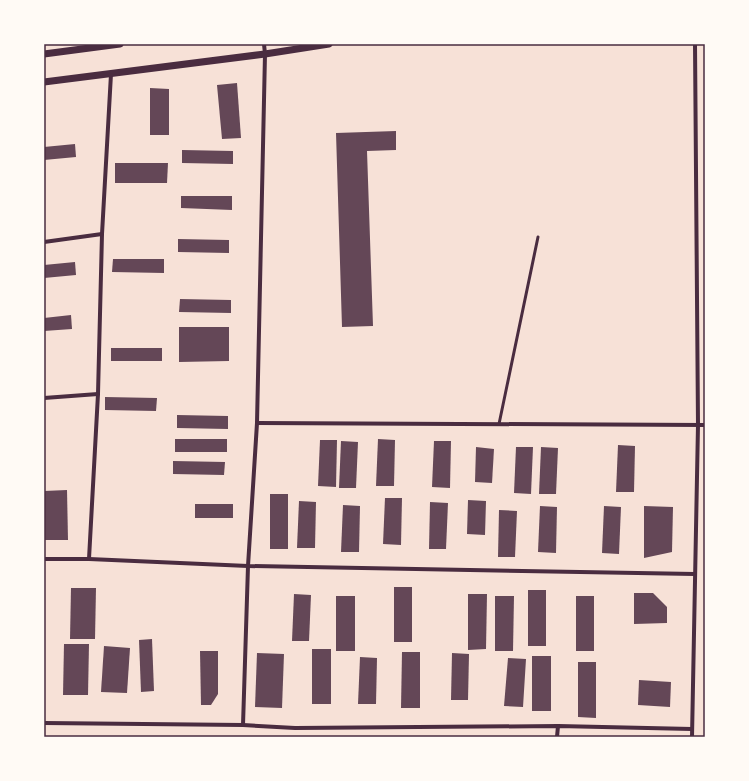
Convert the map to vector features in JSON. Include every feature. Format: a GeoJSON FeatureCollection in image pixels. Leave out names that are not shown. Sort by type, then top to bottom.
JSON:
{"type":"FeatureCollection","features":[{"type":"Feature","properties":{"kind":"street"},"geometry":{"type":"LineString","coordinates":[[44,54],[120,44]]}},
{"type":"Feature","properties":{"kind":"street"},"geometry":{"type":"LineString","coordinates":[[243,725],[248,566],[257,423],[264,44]]}},
{"type":"Feature","properties":{"kind":"street"},"geometry":{"type":"LineString","coordinates":[[44,82],[265,54],[329,44]]}},
{"type":"Feature","properties":{"kind":"street"},"geometry":{"type":"LineString","coordinates":[[692,737],[698,425],[695,44]]}},
{"type":"Feature","properties":{"kind":"street"},"geometry":{"type":"LineString","coordinates":[[89,559],[98,394],[102,234],[111,74]]}},
{"type":"Feature","properties":{"kind":"street"},"geometry":{"type":"LineString","coordinates":[[44,242],[102,234]]}},
{"type":"Feature","properties":{"kind":"street"},"geometry":{"type":"LineString","coordinates":[[44,398],[98,394]]}},
{"type":"Feature","properties":{"kind":"street"},"geometry":{"type":"LineString","coordinates":[[257,423],[705,425]]}},
{"type":"Feature","properties":{"kind":"street"},"geometry":{"type":"LineString","coordinates":[[44,559],[89,559],[248,566],[695,574]]}},
{"type":"Feature","properties":{"kind":"street"},"geometry":{"type":"LineString","coordinates":[[44,723],[243,725],[296,728],[558,726],[692,729]]}},
{"type":"Feature","properties":{"kind":"street"},"geometry":{"type":"LineString","coordinates":[[557,737],[558,726]]}},
{"type":"Feature","properties":{"kind":"lane"},"geometry":{"type":"LineString","coordinates":[[498,424],[538,237]]}},
{"type":"Feature","properties":{"kind":"building"},"geometry":{"type":"Polygon","coordinates":[[[237,83],[241,138],[222,139],[217,85],[237,83]]]}},
{"type":"Feature","properties":{"kind":"building"},"geometry":{"type":"Polygon","coordinates":[[[150,88],[169,89],[169,135],[150,135],[150,88]]]}},
{"type":"Feature","properties":{"kind":"building"},"geometry":{"type":"Polygon","coordinates":[[[396,131],[396,150],[367,151],[373,326],[342,327],[336,133],[396,131]]]}},
{"type":"Feature","properties":{"kind":"building"},"geometry":{"type":"Polygon","coordinates":[[[75,144],[76,157],[44,160],[44,147],[75,144]]]}},
{"type":"Feature","properties":{"kind":"building"},"geometry":{"type":"Polygon","coordinates":[[[182,150],[233,151],[233,164],[182,163],[182,150]]]}},
{"type":"Feature","properties":{"kind":"building"},"geometry":{"type":"Polygon","coordinates":[[[115,163],[168,163],[167,183],[115,183],[115,163]]]}},
{"type":"Feature","properties":{"kind":"building"},"geometry":{"type":"Polygon","coordinates":[[[181,196],[232,196],[232,210],[181,208],[181,196]]]}},
{"type":"Feature","properties":{"kind":"building"},"geometry":{"type":"Polygon","coordinates":[[[178,239],[229,240],[229,253],[178,252],[178,239]]]}},
{"type":"Feature","properties":{"kind":"building"},"geometry":{"type":"Polygon","coordinates":[[[113,259],[164,259],[164,273],[112,272],[113,259]]]}},
{"type":"Feature","properties":{"kind":"building"},"geometry":{"type":"Polygon","coordinates":[[[75,262],[76,275],[44,278],[44,265],[75,262]]]}},
{"type":"Feature","properties":{"kind":"building"},"geometry":{"type":"Polygon","coordinates":[[[180,299],[231,300],[231,313],[179,312],[180,299]]]}},
{"type":"Feature","properties":{"kind":"building"},"geometry":{"type":"Polygon","coordinates":[[[71,315],[72,329],[44,331],[44,318],[71,315]]]}},
{"type":"Feature","properties":{"kind":"building"},"geometry":{"type":"Polygon","coordinates":[[[179,327],[229,327],[229,361],[179,362],[179,327]]]}},
{"type":"Feature","properties":{"kind":"building"},"geometry":{"type":"Polygon","coordinates":[[[111,348],[162,348],[162,361],[111,361],[111,348]]]}},
{"type":"Feature","properties":{"kind":"building"},"geometry":{"type":"Polygon","coordinates":[[[105,397],[157,398],[156,411],[105,410],[105,397]]]}},
{"type":"Feature","properties":{"kind":"building"},"geometry":{"type":"Polygon","coordinates":[[[177,415],[228,416],[228,429],[177,428],[177,415]]]}},
{"type":"Feature","properties":{"kind":"building"},"geometry":{"type":"Polygon","coordinates":[[[175,439],[227,439],[227,452],[175,452],[175,439]]]}},
{"type":"Feature","properties":{"kind":"building"},"geometry":{"type":"Polygon","coordinates":[[[378,439],[395,440],[394,486],[376,486],[378,439]]]}},
{"type":"Feature","properties":{"kind":"building"},"geometry":{"type":"Polygon","coordinates":[[[320,440],[337,440],[336,487],[318,486],[320,440]]]}},
{"type":"Feature","properties":{"kind":"building"},"geometry":{"type":"Polygon","coordinates":[[[341,441],[358,442],[356,488],[339,488],[341,441]]]}},
{"type":"Feature","properties":{"kind":"building"},"geometry":{"type":"Polygon","coordinates":[[[434,441],[451,441],[450,488],[432,487],[434,441]]]}},
{"type":"Feature","properties":{"kind":"building"},"geometry":{"type":"Polygon","coordinates":[[[618,445],[635,446],[634,492],[616,492],[618,445]]]}},
{"type":"Feature","properties":{"kind":"building"},"geometry":{"type":"Polygon","coordinates":[[[476,447],[494,449],[492,483],[475,482],[476,447]]]}},
{"type":"Feature","properties":{"kind":"building"},"geometry":{"type":"Polygon","coordinates":[[[516,447],[533,447],[531,494],[514,493],[516,447]]]}},
{"type":"Feature","properties":{"kind":"building"},"geometry":{"type":"Polygon","coordinates":[[[541,447],[558,448],[556,494],[539,494],[541,447]]]}},
{"type":"Feature","properties":{"kind":"building"},"geometry":{"type":"Polygon","coordinates":[[[173,461],[225,462],[224,475],[173,474],[173,461]]]}},
{"type":"Feature","properties":{"kind":"building"},"geometry":{"type":"Polygon","coordinates":[[[67,490],[68,540],[44,540],[44,491],[67,490]]]}},
{"type":"Feature","properties":{"kind":"building"},"geometry":{"type":"Polygon","coordinates":[[[270,494],[288,494],[288,549],[270,549],[270,494]]]}},
{"type":"Feature","properties":{"kind":"building"},"geometry":{"type":"Polygon","coordinates":[[[385,498],[402,498],[401,545],[383,544],[385,498]]]}},
{"type":"Feature","properties":{"kind":"building"},"geometry":{"type":"Polygon","coordinates":[[[468,500],[486,501],[485,535],[467,534],[468,500]]]}},
{"type":"Feature","properties":{"kind":"building"},"geometry":{"type":"Polygon","coordinates":[[[299,501],[316,502],[315,548],[297,548],[299,501]]]}},
{"type":"Feature","properties":{"kind":"building"},"geometry":{"type":"Polygon","coordinates":[[[430,502],[448,503],[446,549],[429,549],[430,502]]]}},
{"type":"Feature","properties":{"kind":"building"},"geometry":{"type":"Polygon","coordinates":[[[195,504],[233,504],[233,518],[195,518],[195,504]]]}},
{"type":"Feature","properties":{"kind":"building"},"geometry":{"type":"Polygon","coordinates":[[[343,505],[360,506],[359,552],[341,552],[343,505]]]}},
{"type":"Feature","properties":{"kind":"building"},"geometry":{"type":"Polygon","coordinates":[[[540,506],[557,507],[556,553],[538,552],[540,506]]]}},
{"type":"Feature","properties":{"kind":"building"},"geometry":{"type":"Polygon","coordinates":[[[604,506],[621,507],[619,554],[602,553],[604,506]]]}},
{"type":"Feature","properties":{"kind":"building"},"geometry":{"type":"Polygon","coordinates":[[[644,506],[673,507],[672,552],[644,558],[644,506]]]}},
{"type":"Feature","properties":{"kind":"building"},"geometry":{"type":"Polygon","coordinates":[[[499,510],[517,511],[515,557],[498,557],[499,510]]]}},
{"type":"Feature","properties":{"kind":"building"},"geometry":{"type":"Polygon","coordinates":[[[394,587],[412,587],[412,642],[394,642],[394,587]]]}},
{"type":"Feature","properties":{"kind":"building"},"geometry":{"type":"Polygon","coordinates":[[[71,588],[96,588],[95,639],[70,639],[71,588]]]}},
{"type":"Feature","properties":{"kind":"building"},"geometry":{"type":"Polygon","coordinates":[[[528,590],[546,590],[546,646],[528,646],[528,590]]]}},
{"type":"Feature","properties":{"kind":"building"},"geometry":{"type":"Polygon","coordinates":[[[634,593],[653,593],[667,607],[667,623],[634,624],[634,593]]]}},
{"type":"Feature","properties":{"kind":"building"},"geometry":{"type":"Polygon","coordinates":[[[294,594],[311,595],[309,641],[292,641],[294,594]]]}},
{"type":"Feature","properties":{"kind":"building"},"geometry":{"type":"Polygon","coordinates":[[[468,594],[487,594],[486,649],[468,650],[468,594]]]}},
{"type":"Feature","properties":{"kind":"building"},"geometry":{"type":"Polygon","coordinates":[[[336,596],[355,596],[355,651],[336,651],[336,596]]]}},
{"type":"Feature","properties":{"kind":"building"},"geometry":{"type":"Polygon","coordinates":[[[495,596],[514,596],[513,651],[495,651],[495,596]]]}},
{"type":"Feature","properties":{"kind":"building"},"geometry":{"type":"Polygon","coordinates":[[[576,596],[594,596],[594,651],[576,651],[576,596]]]}},
{"type":"Feature","properties":{"kind":"building"},"geometry":{"type":"Polygon","coordinates":[[[152,639],[154,691],[141,692],[139,640],[152,639]]]}},
{"type":"Feature","properties":{"kind":"building"},"geometry":{"type":"Polygon","coordinates":[[[64,644],[89,644],[88,695],[63,695],[64,644]]]}},
{"type":"Feature","properties":{"kind":"building"},"geometry":{"type":"Polygon","coordinates":[[[104,646],[130,648],[127,693],[101,692],[104,646]]]}},
{"type":"Feature","properties":{"kind":"building"},"geometry":{"type":"Polygon","coordinates":[[[312,649],[331,649],[331,704],[312,704],[312,649]]]}},
{"type":"Feature","properties":{"kind":"building"},"geometry":{"type":"Polygon","coordinates":[[[200,651],[218,651],[218,694],[211,705],[201,705],[200,651]]]}},
{"type":"Feature","properties":{"kind":"building"},"geometry":{"type":"Polygon","coordinates":[[[402,652],[420,652],[420,708],[401,708],[402,652]]]}},
{"type":"Feature","properties":{"kind":"building"},"geometry":{"type":"Polygon","coordinates":[[[257,653],[284,654],[282,708],[255,707],[257,653]]]}},
{"type":"Feature","properties":{"kind":"building"},"geometry":{"type":"Polygon","coordinates":[[[452,653],[469,654],[468,700],[451,700],[452,653]]]}},
{"type":"Feature","properties":{"kind":"building"},"geometry":{"type":"Polygon","coordinates":[[[532,656],[551,656],[551,711],[532,711],[532,656]]]}},
{"type":"Feature","properties":{"kind":"building"},"geometry":{"type":"Polygon","coordinates":[[[360,657],[377,658],[376,704],[358,704],[360,657]]]}},
{"type":"Feature","properties":{"kind":"building"},"geometry":{"type":"Polygon","coordinates":[[[508,658],[526,659],[523,707],[504,706],[508,658]]]}},
{"type":"Feature","properties":{"kind":"building"},"geometry":{"type":"Polygon","coordinates":[[[578,662],[596,662],[596,718],[578,717],[578,662]]]}},
{"type":"Feature","properties":{"kind":"building"},"geometry":{"type":"Polygon","coordinates":[[[639,680],[671,682],[670,707],[638,705],[639,680]]]}}]}
